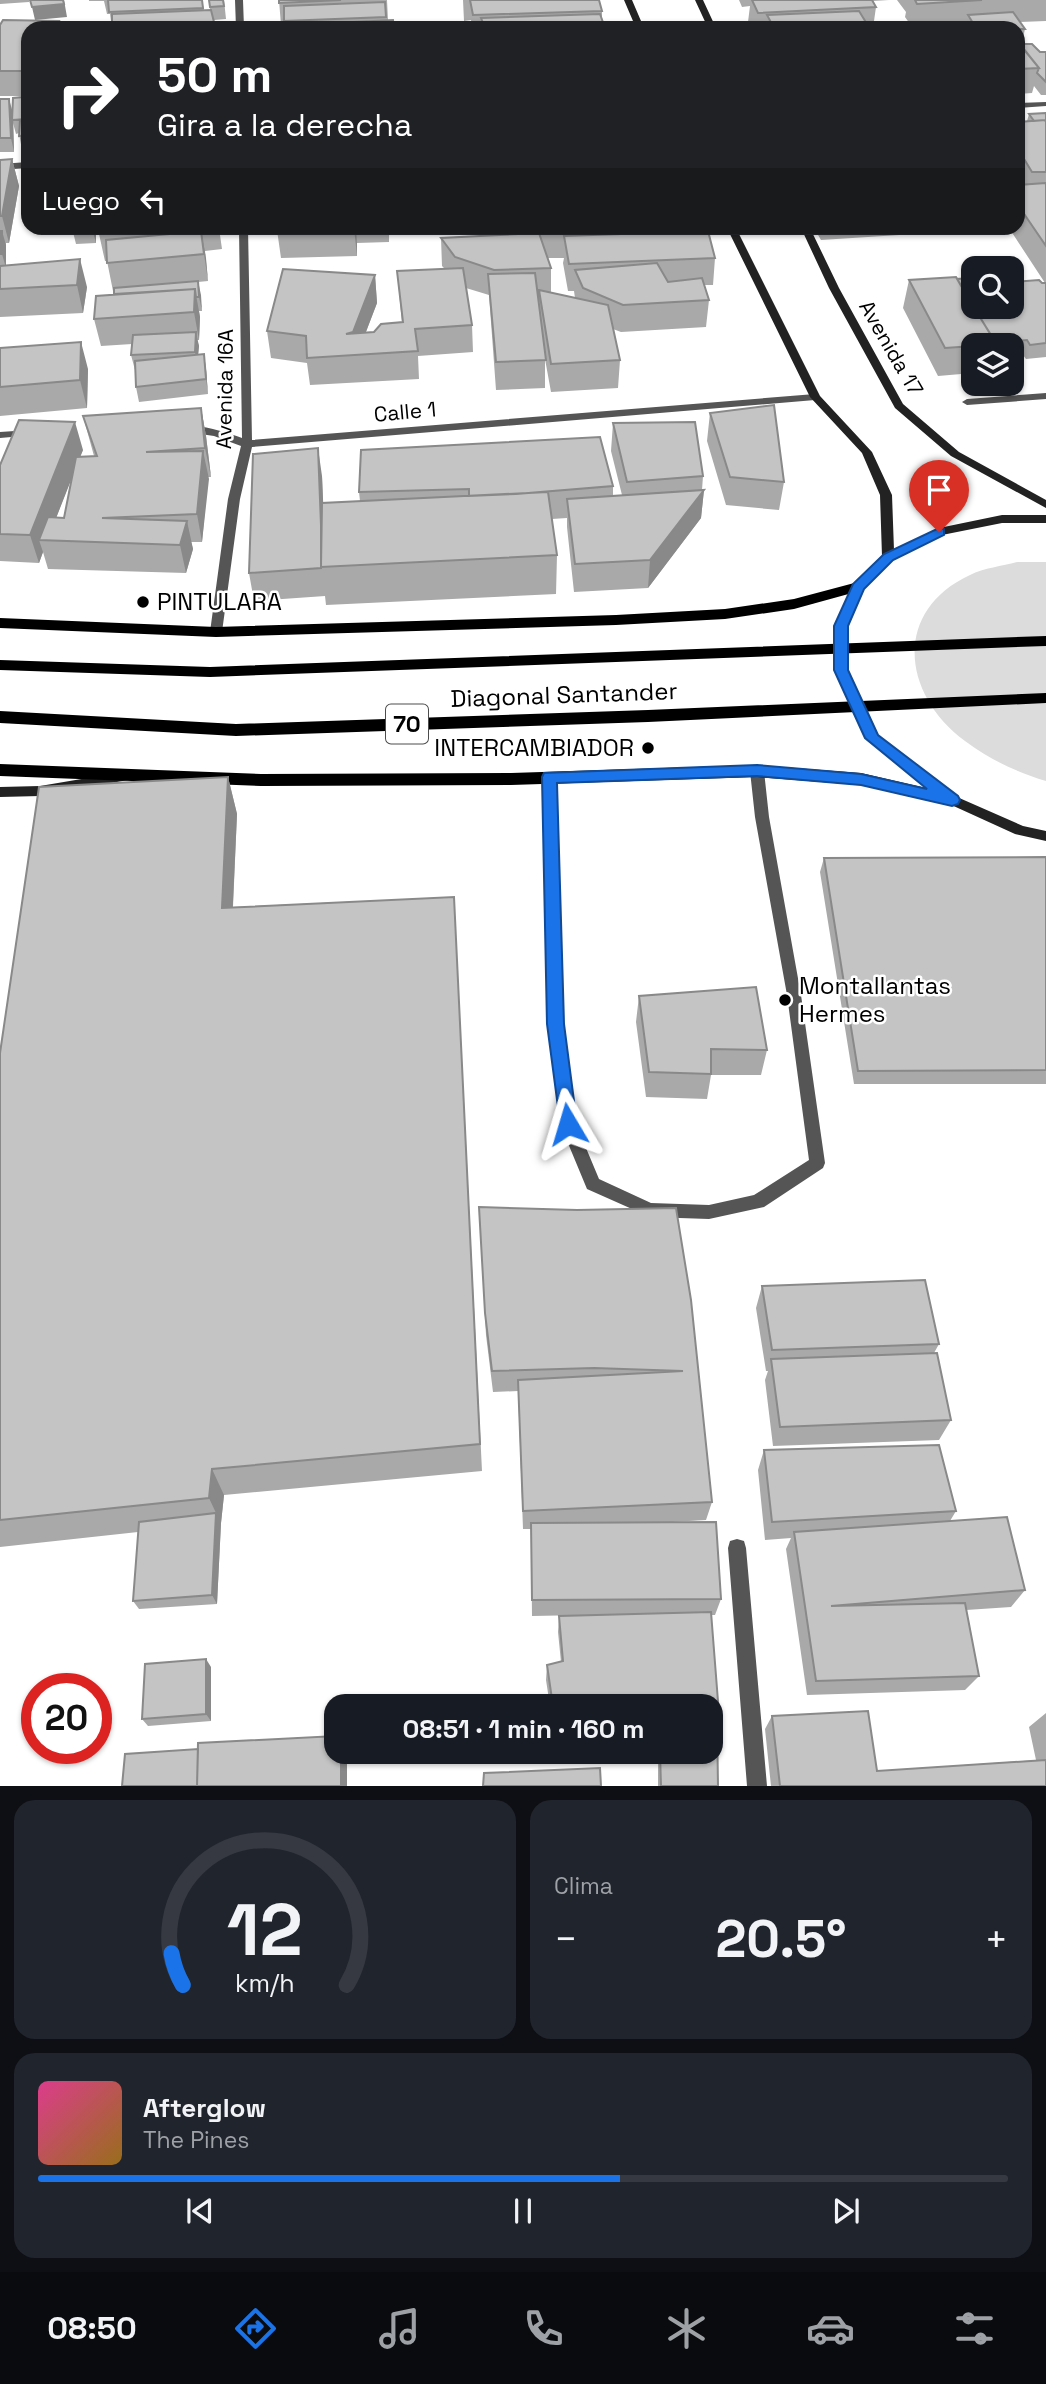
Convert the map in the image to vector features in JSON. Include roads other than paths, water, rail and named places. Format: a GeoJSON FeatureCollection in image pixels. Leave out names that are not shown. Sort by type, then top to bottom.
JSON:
{"type":"FeatureCollection","features":[{"type":"Feature","properties":{"kind":"main road"},"geometry":{"type":"LineString","coordinates":[[628,0],[637,21]]}},
{"type":"Feature","properties":{"kind":"main road"},"geometry":{"type":"LineString","coordinates":[[699,0],[709,21]]}},
{"type":"Feature","properties":{"kind":"main road"},"geometry":{"type":"LineString","coordinates":[[734,235],[815,397],[867,452],[886,495],[888,557]]}},
{"type":"Feature","properties":{"kind":"main road","name":"Avenida 17"},"geometry":{"type":"LineString","coordinates":[[808,235],[834,288],[899,405],[955,454],[1046,505]]}},
{"type":"Feature","properties":{"kind":"main road"},"geometry":{"type":"LineString","coordinates":[[952,800],[872,738],[841,670],[841,626],[858,587],[888,557],[939,532],[1002,519],[1046,519]]}},
{"type":"Feature","properties":{"kind":"main road"},"geometry":{"type":"LineString","coordinates":[[0,623],[216,632],[616,620],[725,614],[794,604],[858,587]]}},
{"type":"Feature","properties":{"kind":"main road","name":"Diagonal Santander"},"geometry":{"type":"LineString","coordinates":[[0,665],[209,672],[1046,641]]}},
{"type":"Feature","properties":{"kind":"main road","name":"Diagonal Santander"},"geometry":{"type":"LineString","coordinates":[[0,717],[236,730],[648,716],[1046,698]]}},
{"type":"Feature","properties":{"kind":"main road"},"geometry":{"type":"LineString","coordinates":[[0,770],[261,780],[550,777],[757,771],[861,779],[952,800],[1020,830],[1046,847]]}},
{"type":"Feature","properties":{"kind":"main road"},"geometry":{"type":"LineString","coordinates":[[0,792],[40,790],[131,776]]}},
{"type":"Feature","properties":{"kind":"main road"},"geometry":{"type":"LineString","coordinates":[[1020,830],[1046,836]]}},
{"type":"Feature","properties":{"kind":"street"},"geometry":{"type":"LineString","coordinates":[[239,0],[240,21]]}},
{"type":"Feature","properties":{"kind":"street"},"geometry":{"type":"LineString","coordinates":[[1025,106],[1046,104]]}},
{"type":"Feature","properties":{"kind":"street"},"geometry":{"type":"LineString","coordinates":[[0,167],[21,166]]}},
{"type":"Feature","properties":{"kind":"street","name":"Avenida 16A"},"geometry":{"type":"LineString","coordinates":[[216,632],[234,499],[247,444],[243,235]]}},
{"type":"Feature","properties":{"kind":"street"},"geometry":{"type":"LineString","coordinates":[[967,402],[1046,396]]}},
{"type":"Feature","properties":{"kind":"street","name":"Calle 1"},"geometry":{"type":"LineString","coordinates":[[174,429],[216,433],[247,444],[815,397]]}},
{"type":"Feature","properties":{"kind":"street"},"geometry":{"type":"LineString","coordinates":[[0,435],[41,432]]}},
{"type":"Feature","properties":{"kind":"street"},"geometry":{"type":"LineString","coordinates":[[550,777],[556,1024],[568,1124],[593,1184],[650,1210],[709,1212],[758,1202],[817,1163],[794,995],[762,817],[757,771]]}},
{"type":"Feature","properties":{"kind":"street"},"geometry":{"type":"LineString","coordinates":[[737,1548],[757,1786]]}},
{"type":"Feature","properties":{"kind":"place","name":"PINTULARA"},"geometry":{"type":"Point","coordinates":[143,602]}},
{"type":"Feature","properties":{"kind":"place","name":"INTERCAMBIADOR"},"geometry":{"type":"Point","coordinates":[648,748]}},
{"type":"Feature","properties":{"kind":"place","name":"Montallantas Hermes"},"geometry":{"type":"Point","coordinates":[785,1000]}}]}
